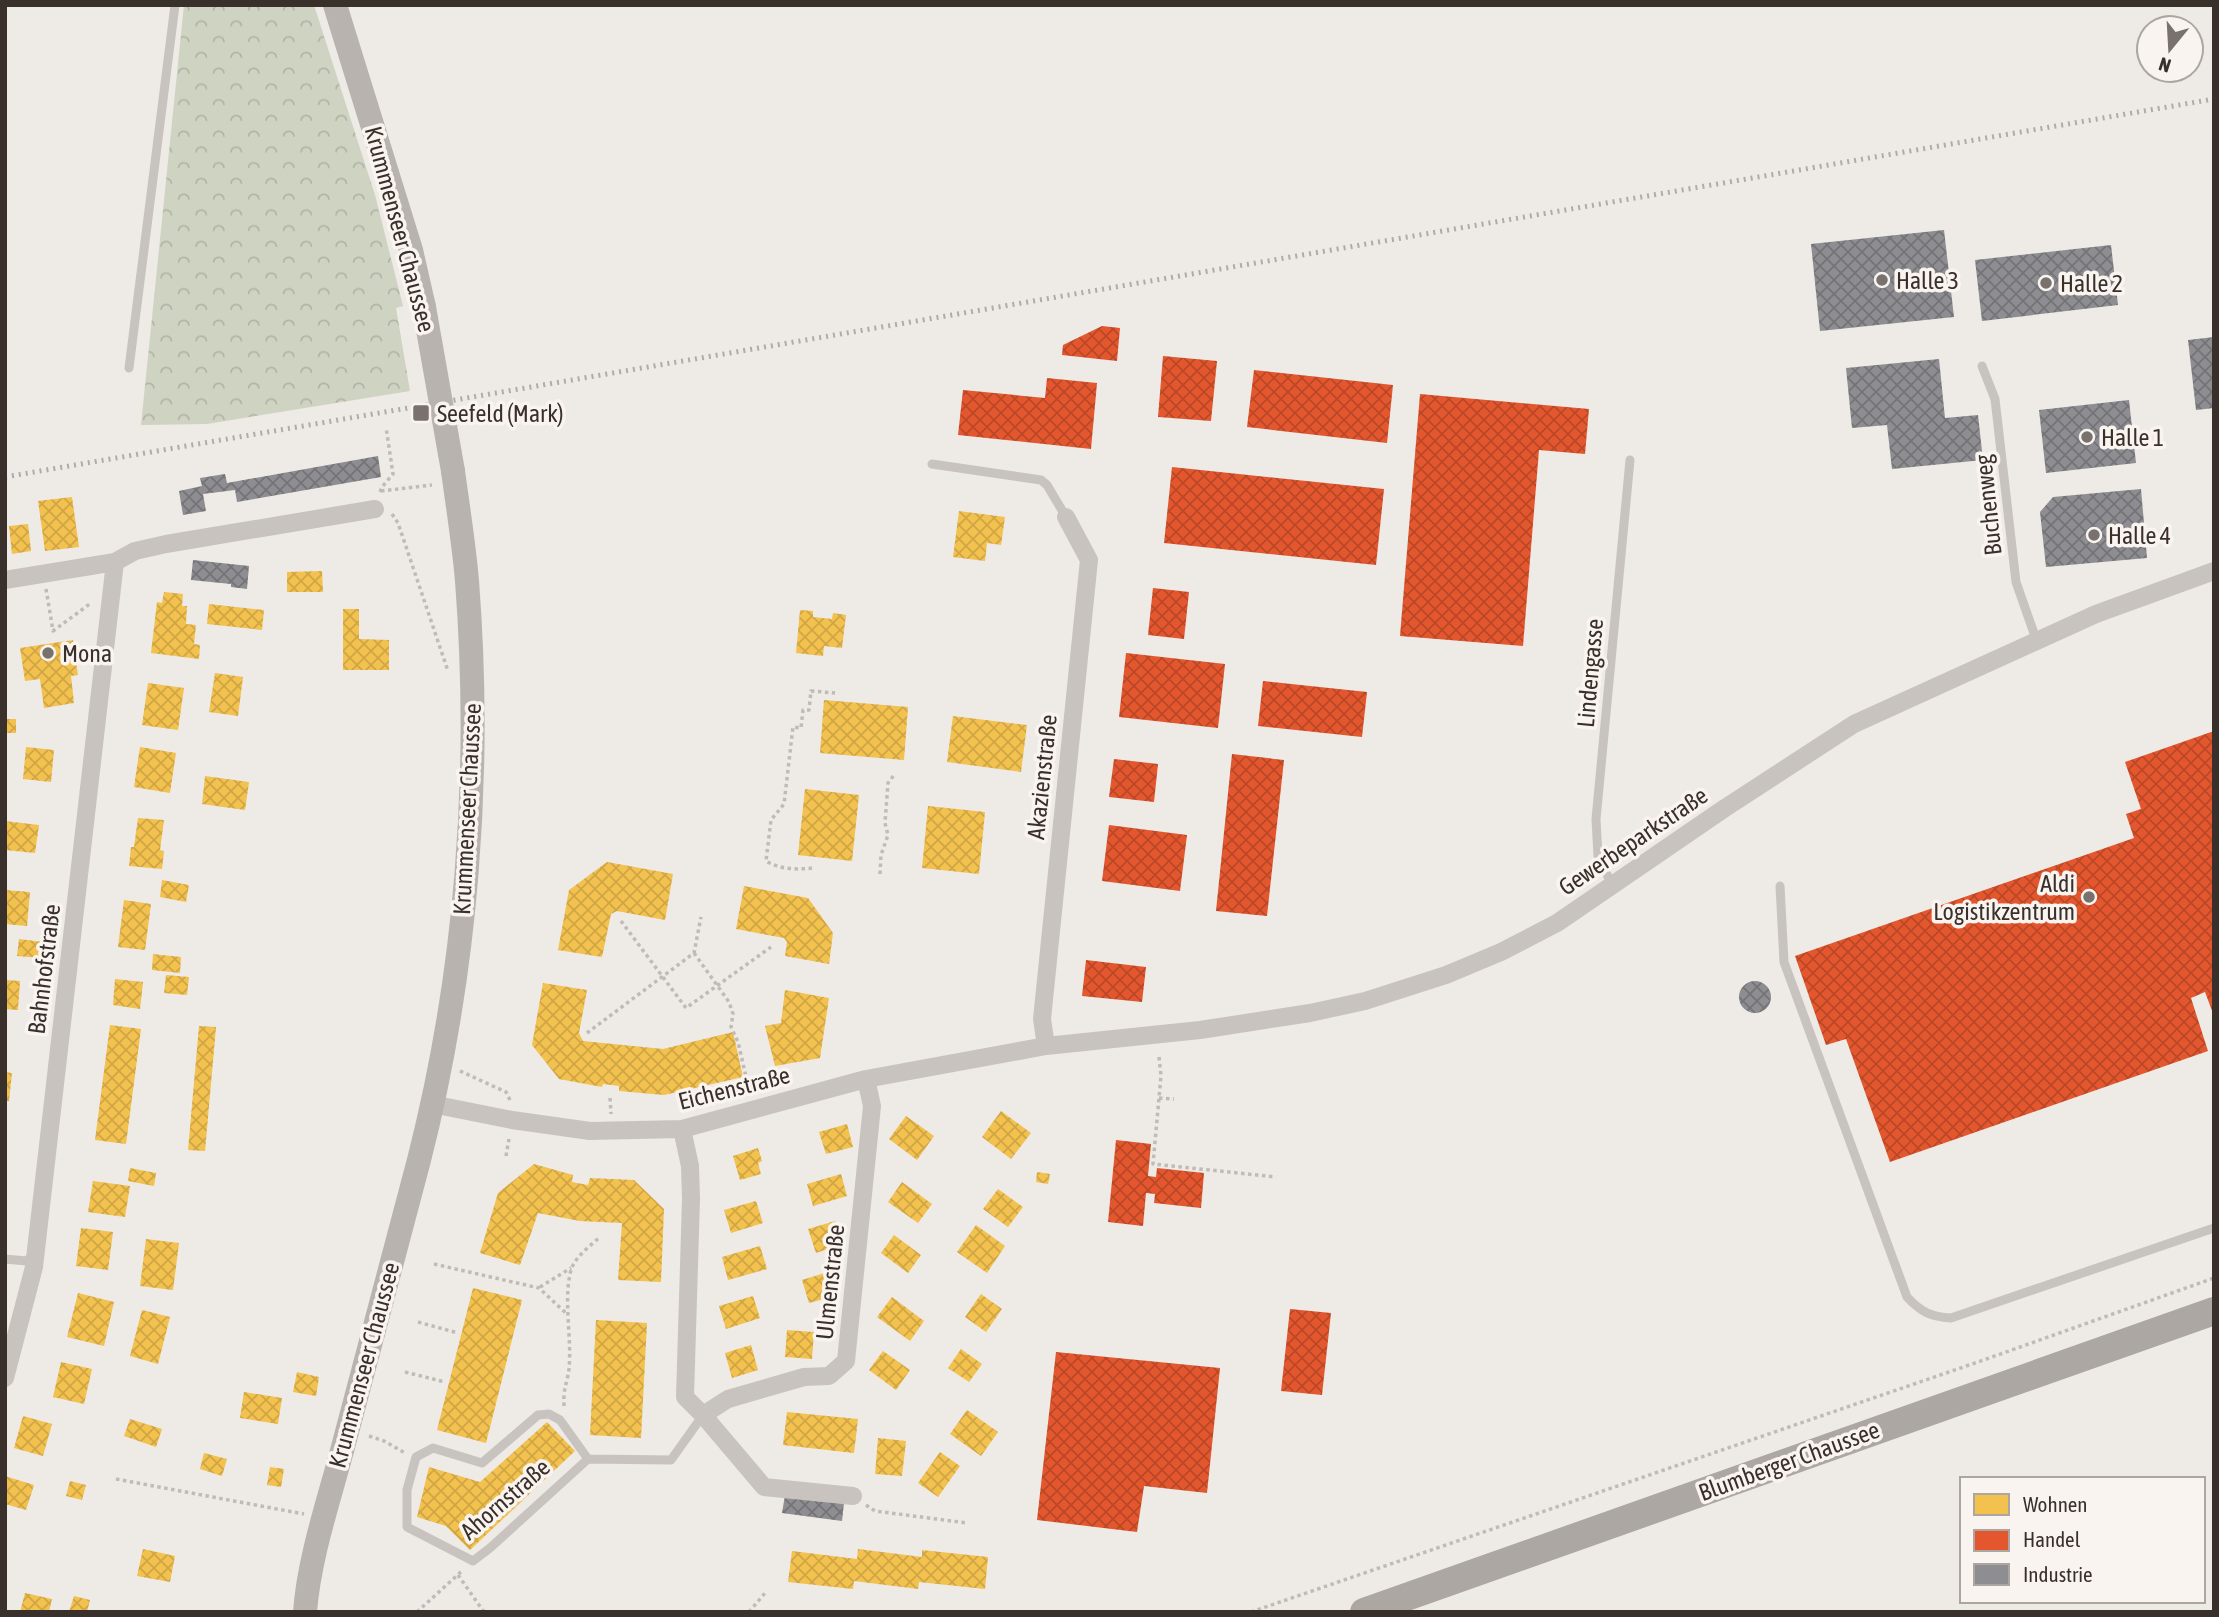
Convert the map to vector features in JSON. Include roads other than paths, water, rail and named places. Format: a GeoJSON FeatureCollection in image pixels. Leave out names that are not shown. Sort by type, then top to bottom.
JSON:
{"type":"FeatureCollection","features":[{"type":"Feature","properties":{"kind":"main road","name":"Krummenseer Chaussee"},"geometry":{"type":"LineString","coordinates":[[305,1612],[306,1596],[324,1518],[432,1104],[467,885],[472,747],[467,579],[447,478],[424,307],[411,250],[335,5]]}},
{"type":"Feature","properties":{"kind":"main road","name":"Blumberger Chaussee"},"geometry":{"type":"LineString","coordinates":[[1364,1612],[2214,1311]]}},
{"type":"Feature","properties":{"kind":"street"},"geometry":{"type":"LineString","coordinates":[[5,580],[115,562],[135,551],[378,500]]}},
{"type":"Feature","properties":{"kind":"street","name":"Akazienstraße"},"geometry":{"type":"LineString","coordinates":[[1046,1046],[1043,1007],[1089,560],[1066,517]]}},
{"type":"Feature","properties":{"kind":"street","name":"Bahnhofstraße"},"geometry":{"type":"LineString","coordinates":[[5,1378],[36,1254],[115,562]]}},
{"type":"Feature","properties":{"kind":"street","name":"Gewerbeparkstraße"},"geometry":{"type":"LineString","coordinates":[[1046,1046],[1200,1030],[1310,1013],[1365,1000],[1446,975],[1501,952],[1557,923],[1854,724],[2036,639],[2214,571]]}},
{"type":"Feature","properties":{"kind":"street","name":"Eichenstraße"},"geometry":{"type":"LineString","coordinates":[[432,1104],[512,1120],[590,1131],[682,1129],[866,1079],[1046,1046]]}},
{"type":"Feature","properties":{"kind":"street","name":"Ulmenstraße"},"geometry":{"type":"LineString","coordinates":[[703,1415],[728,1399],[804,1377],[829,1376],[846,1361],[872,1105],[866,1079]]}},
{"type":"Feature","properties":{"kind":"street"},"geometry":{"type":"LineString","coordinates":[[682,1129],[690,1166],[691,1199],[685,1397],[764,1487],[853,1496]]}},
{"type":"Feature","properties":{"kind":"lane"},"geometry":{"type":"LineString","coordinates":[[129,368],[175,5]]}},
{"type":"Feature","properties":{"kind":"lane","name":"Buchenweg"},"geometry":{"type":"LineString","coordinates":[[1982,366],[1995,399],[2016,582],[2036,639]]}},
{"type":"Feature","properties":{"kind":"lane","name":"Lindengasse"},"geometry":{"type":"LineString","coordinates":[[1613,887],[1598,856],[1596,819],[1630,460]]}},
{"type":"Feature","properties":{"kind":"lane"},"geometry":{"type":"LineString","coordinates":[[932,464],[1041,480],[1047,485],[1066,517]]}},
{"type":"Feature","properties":{"kind":"lane"},"geometry":{"type":"LineString","coordinates":[[1780,886],[1784,962],[1907,1297],[1919,1310],[1933,1317],[1951,1318],[2214,1228]]}},
{"type":"Feature","properties":{"kind":"lane"},"geometry":{"type":"LineString","coordinates":[[5,1259],[26,1261],[36,1254]]}},
{"type":"Feature","properties":{"kind":"lane","name":"Ahornstraße"},"geometry":{"type":"LineString","coordinates":[[588,1459],[560,1420],[549,1414],[538,1415],[482,1463],[433,1448],[416,1457],[407,1490],[407,1527],[472,1561],[490,1548],[588,1459],[671,1460],[703,1415]]}},
{"type":"Feature","properties":{"kind":"railway"},"geometry":{"type":"LineString","coordinates":[[5,477],[2214,99]]}},
{"type":"Feature","properties":{"kind":"place","name":"Halle 3"},"geometry":{"type":"Point","coordinates":[1882,280]}},
{"type":"Feature","properties":{"kind":"place","name":"Halle 2"},"geometry":{"type":"Point","coordinates":[2046,283]}},
{"type":"Feature","properties":{"kind":"place","name":"Seefeld (Mark)"},"geometry":{"type":"Point","coordinates":[421,413]}},
{"type":"Feature","properties":{"kind":"place","name":"Halle 1"},"geometry":{"type":"Point","coordinates":[2087,437]}},
{"type":"Feature","properties":{"kind":"place","name":"Halle 4"},"geometry":{"type":"Point","coordinates":[2094,535]}},
{"type":"Feature","properties":{"kind":"place","name":"Mona"},"geometry":{"type":"Point","coordinates":[48,653]}},
{"type":"Feature","properties":{"kind":"place","name":"Aldi Logistikzentrum"},"geometry":{"type":"Point","coordinates":[2089,897]}}]}
